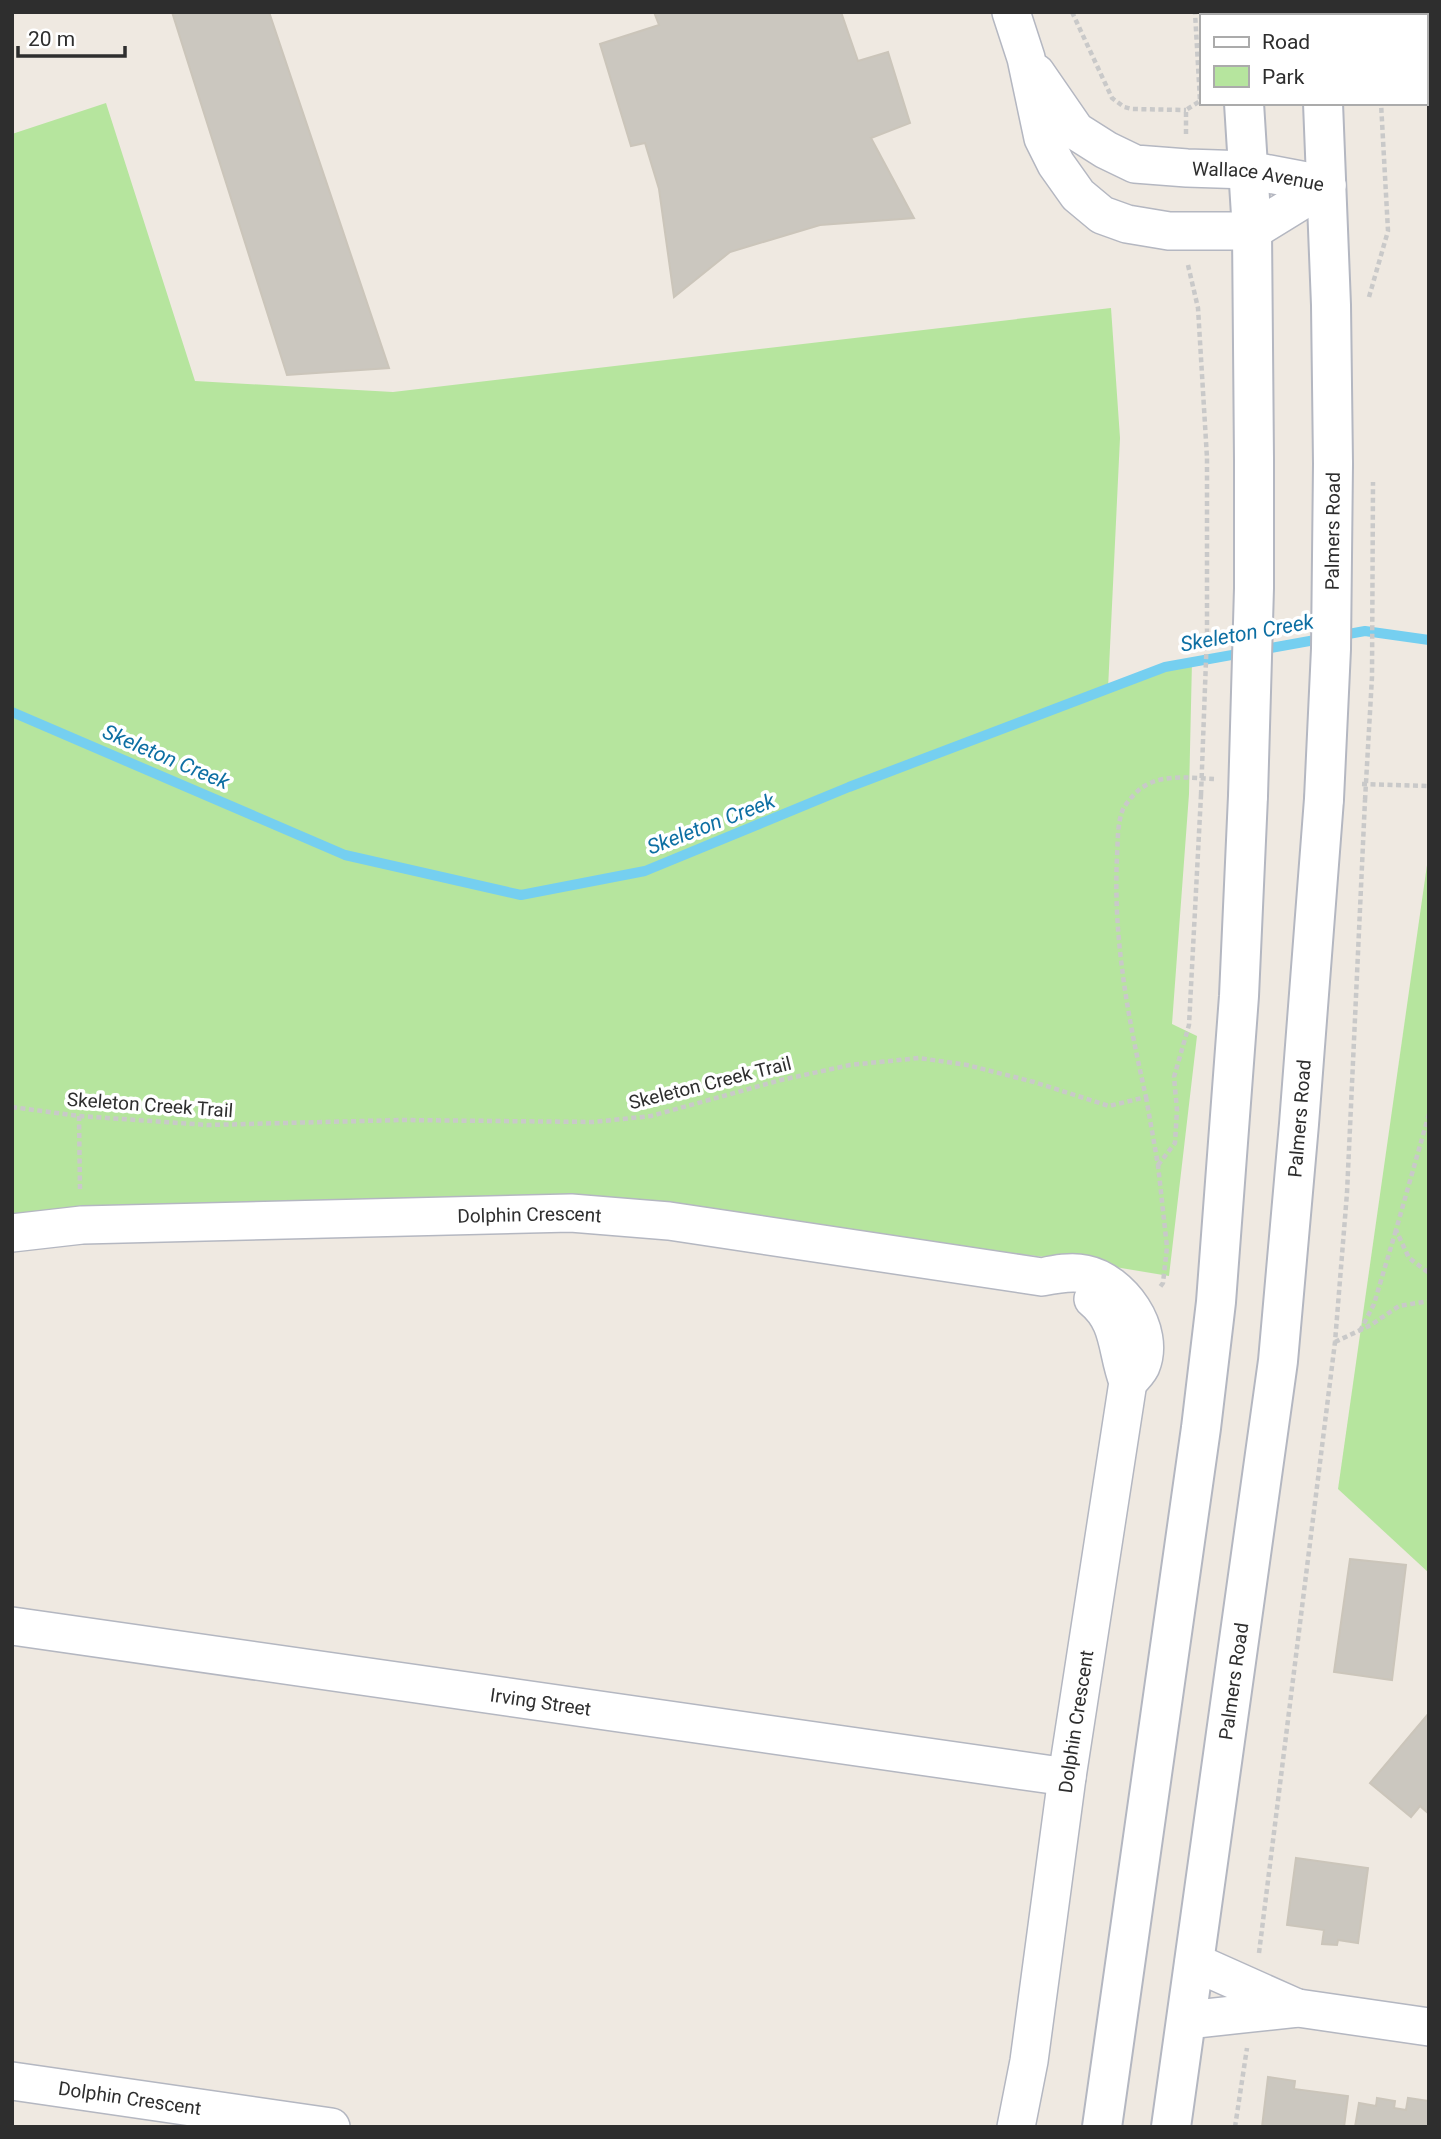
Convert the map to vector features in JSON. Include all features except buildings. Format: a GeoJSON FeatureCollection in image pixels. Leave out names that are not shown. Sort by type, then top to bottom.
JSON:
{"type":"FeatureCollection","features":[{"type":"Feature","properties":{"kind":"main road"},"geometry":{"type":"LineString","coordinates":[[1102,2127],[1215,1314],[1238,1010],[1254,588],[1252,231],[1244,105]]}},
{"type":"Feature","properties":{"kind":"main road","name":"Palmers Road"},"geometry":{"type":"LineString","coordinates":[[1171,2127],[1278,1361],[1324,799],[1331,649],[1333,464],[1323,105]]}},
{"type":"Feature","properties":{"kind":"street","name":"Wallace Avenue"},"geometry":{"type":"LineString","coordinates":[[1011,12],[1026,58],[1043,138],[1056,164],[1078,195],[1102,215],[1127,224],[1169,231],[1252,231],[1327,185]]}},
{"type":"Feature","properties":{"kind":"street","name":"Wallace Avenue"},"geometry":{"type":"LineString","coordinates":[[1026,58],[1076,131],[1135,164],[1248,170],[1327,185]]}},
{"type":"Feature","properties":{"kind":"street","name":"Dolphin Crescent"},"geometry":{"type":"LineString","coordinates":[[12,1233],[82,1225],[570,1213],[669,1221],[1042,1277],[1073,1273],[1099,1278],[1120,1292],[1133,1311],[1144,1340],[1144,1351],[1142,1364],[1128,1382],[1067,1777],[1029,2062],[1016,2127]]}},
{"type":"Feature","properties":{"kind":"street","name":"Dolphin Crescent"},"geometry":{"type":"LineString","coordinates":[[1042,1277],[1061,1288],[1084,1294],[1102,1306],[1114,1325],[1121,1366],[1128,1382]]}},
{"type":"Feature","properties":{"kind":"street","name":"Irving Street"},"geometry":{"type":"LineString","coordinates":[[12,1626],[1067,1777]]}},
{"type":"Feature","properties":{"kind":"street"},"geometry":{"type":"LineString","coordinates":[[1194,1962],[1252,2002]]}},
{"type":"Feature","properties":{"kind":"street"},"geometry":{"type":"LineString","coordinates":[[1187,2020],[1252,2002],[1429,2027]]}},
{"type":"Feature","properties":{"kind":"street","name":"Dolphin Crescent"},"geometry":{"type":"LineString","coordinates":[[1029,2062],[1037,2127]]}},
{"type":"Feature","properties":{"kind":"street","name":"Dolphin Crescent"},"geometry":{"type":"LineString","coordinates":[[12,2081],[331,2127]]}},
{"type":"Feature","properties":{"kind":"path"},"geometry":{"type":"LineString","coordinates":[[1072,12],[1112,98],[1124,107],[1132,109],[1186,110]]}},
{"type":"Feature","properties":{"kind":"path"},"geometry":{"type":"LineString","coordinates":[[1369,299],[1388,231],[1381,105]]}},
{"type":"Feature","properties":{"kind":"path"},"geometry":{"type":"LineString","coordinates":[[1158,1165],[1175,1143],[1177,1110],[1174,1077],[1189,1025],[1207,633],[1207,458]]}},
{"type":"Feature","properties":{"kind":"path"},"geometry":{"type":"LineString","coordinates":[[1235,2127],[1335,1342],[1347,1194],[1365,800]]}},
{"type":"Feature","properties":{"kind":"path"},"geometry":{"type":"LineString","coordinates":[[1118,839],[1116,875],[1121,966],[1128,1017],[1158,1165],[1167,1247],[1163,1283],[1153,1297],[1133,1311]]}},
{"type":"Feature","properties":{"kind":"path","name":"Skeleton Creek Trail"},"geometry":{"type":"LineString","coordinates":[[12,1107],[79,1116],[208,1125],[401,1121],[593,1122],[651,1116],[781,1080],[850,1065],[919,1058],[1034,1082],[1109,1106],[1146,1097]]}},
{"type":"Feature","properties":{"kind":"path"},"geometry":{"type":"LineString","coordinates":[[1360,1331],[1374,1304],[1429,1114]]}},
{"type":"Feature","properties":{"kind":"path"},"geometry":{"type":"LineString","coordinates":[[1396,1230],[1409,1258],[1429,1273]]}},
{"type":"Feature","properties":{"kind":"path"},"geometry":{"type":"LineString","coordinates":[[1335,1342],[1360,1331],[1399,1306],[1429,1301]]}},
{"type":"Feature","properties":{"kind":"green space"},"geometry":{"type":"Polygon","coordinates":[[[106,103],[195,381],[393,392],[1111,308],[1120,438],[1108,689],[1165,667],[1192,661],[1189,794],[1172,1024],[1197,1036],[1169,1276],[1085,1262],[603,1203],[12,1216],[12,134],[106,103]]]}},
{"type":"Feature","properties":{"kind":"green space"},"geometry":{"type":"Polygon","coordinates":[[[1429,851],[1429,1573],[1338,1489],[1429,851]]]}},
{"type":"Feature","properties":{"kind":"waterway","name":"Skeleton Creek"},"geometry":{"type":"LineString","coordinates":[[12,712],[345,855],[521,895],[645,871],[849,787],[1165,667],[1365,631],[1429,640]]}}]}
